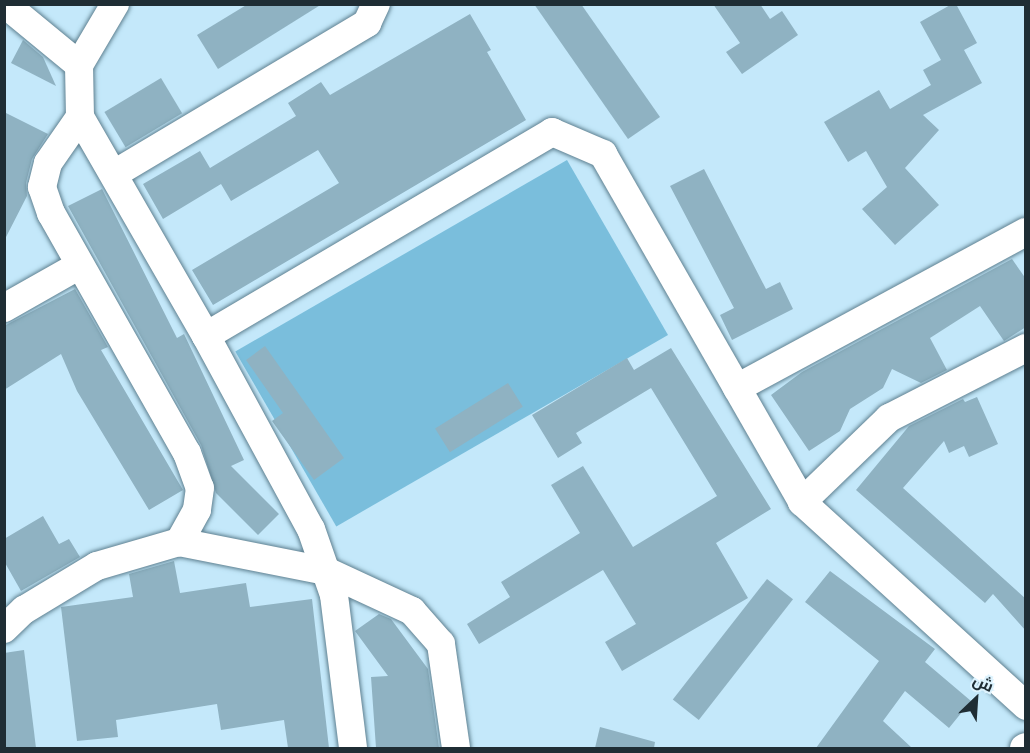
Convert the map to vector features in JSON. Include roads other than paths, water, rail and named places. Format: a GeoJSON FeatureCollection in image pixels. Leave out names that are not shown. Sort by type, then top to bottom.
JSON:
{"type":"FeatureCollection","features":[{"type":"Feature","properties":{"kind":"street"},"geometry":{"type":"LineString","coordinates":[[5,4],[79,65]]}},
{"type":"Feature","properties":{"kind":"street"},"geometry":{"type":"LineString","coordinates":[[115,4],[79,65],[80,117],[206,336],[311,529],[334,595],[353,748]]}},
{"type":"Feature","properties":{"kind":"street"},"geometry":{"type":"LineString","coordinates":[[114,174],[367,23],[376,4]]}},
{"type":"Feature","properties":{"kind":"street"},"geometry":{"type":"LineString","coordinates":[[80,117],[48,163],[42,187],[51,213],[187,453],[200,488],[197,510],[179,542]]}},
{"type":"Feature","properties":{"kind":"street"},"geometry":{"type":"LineString","coordinates":[[206,336],[552,132],[603,154],[802,502],[1026,706]]}},
{"type":"Feature","properties":{"kind":"street"},"geometry":{"type":"LineString","coordinates":[[737,388],[1026,232]]}},
{"type":"Feature","properties":{"kind":"street"},"geometry":{"type":"LineString","coordinates":[[4,308],[80,265]]}},
{"type":"Feature","properties":{"kind":"street"},"geometry":{"type":"LineString","coordinates":[[802,502],[890,418],[1026,348]]}},
{"type":"Feature","properties":{"kind":"street"},"geometry":{"type":"LineString","coordinates":[[4,629],[24,610],[97,566],[179,542],[326,571],[412,611],[441,644],[456,748]]}}]}
